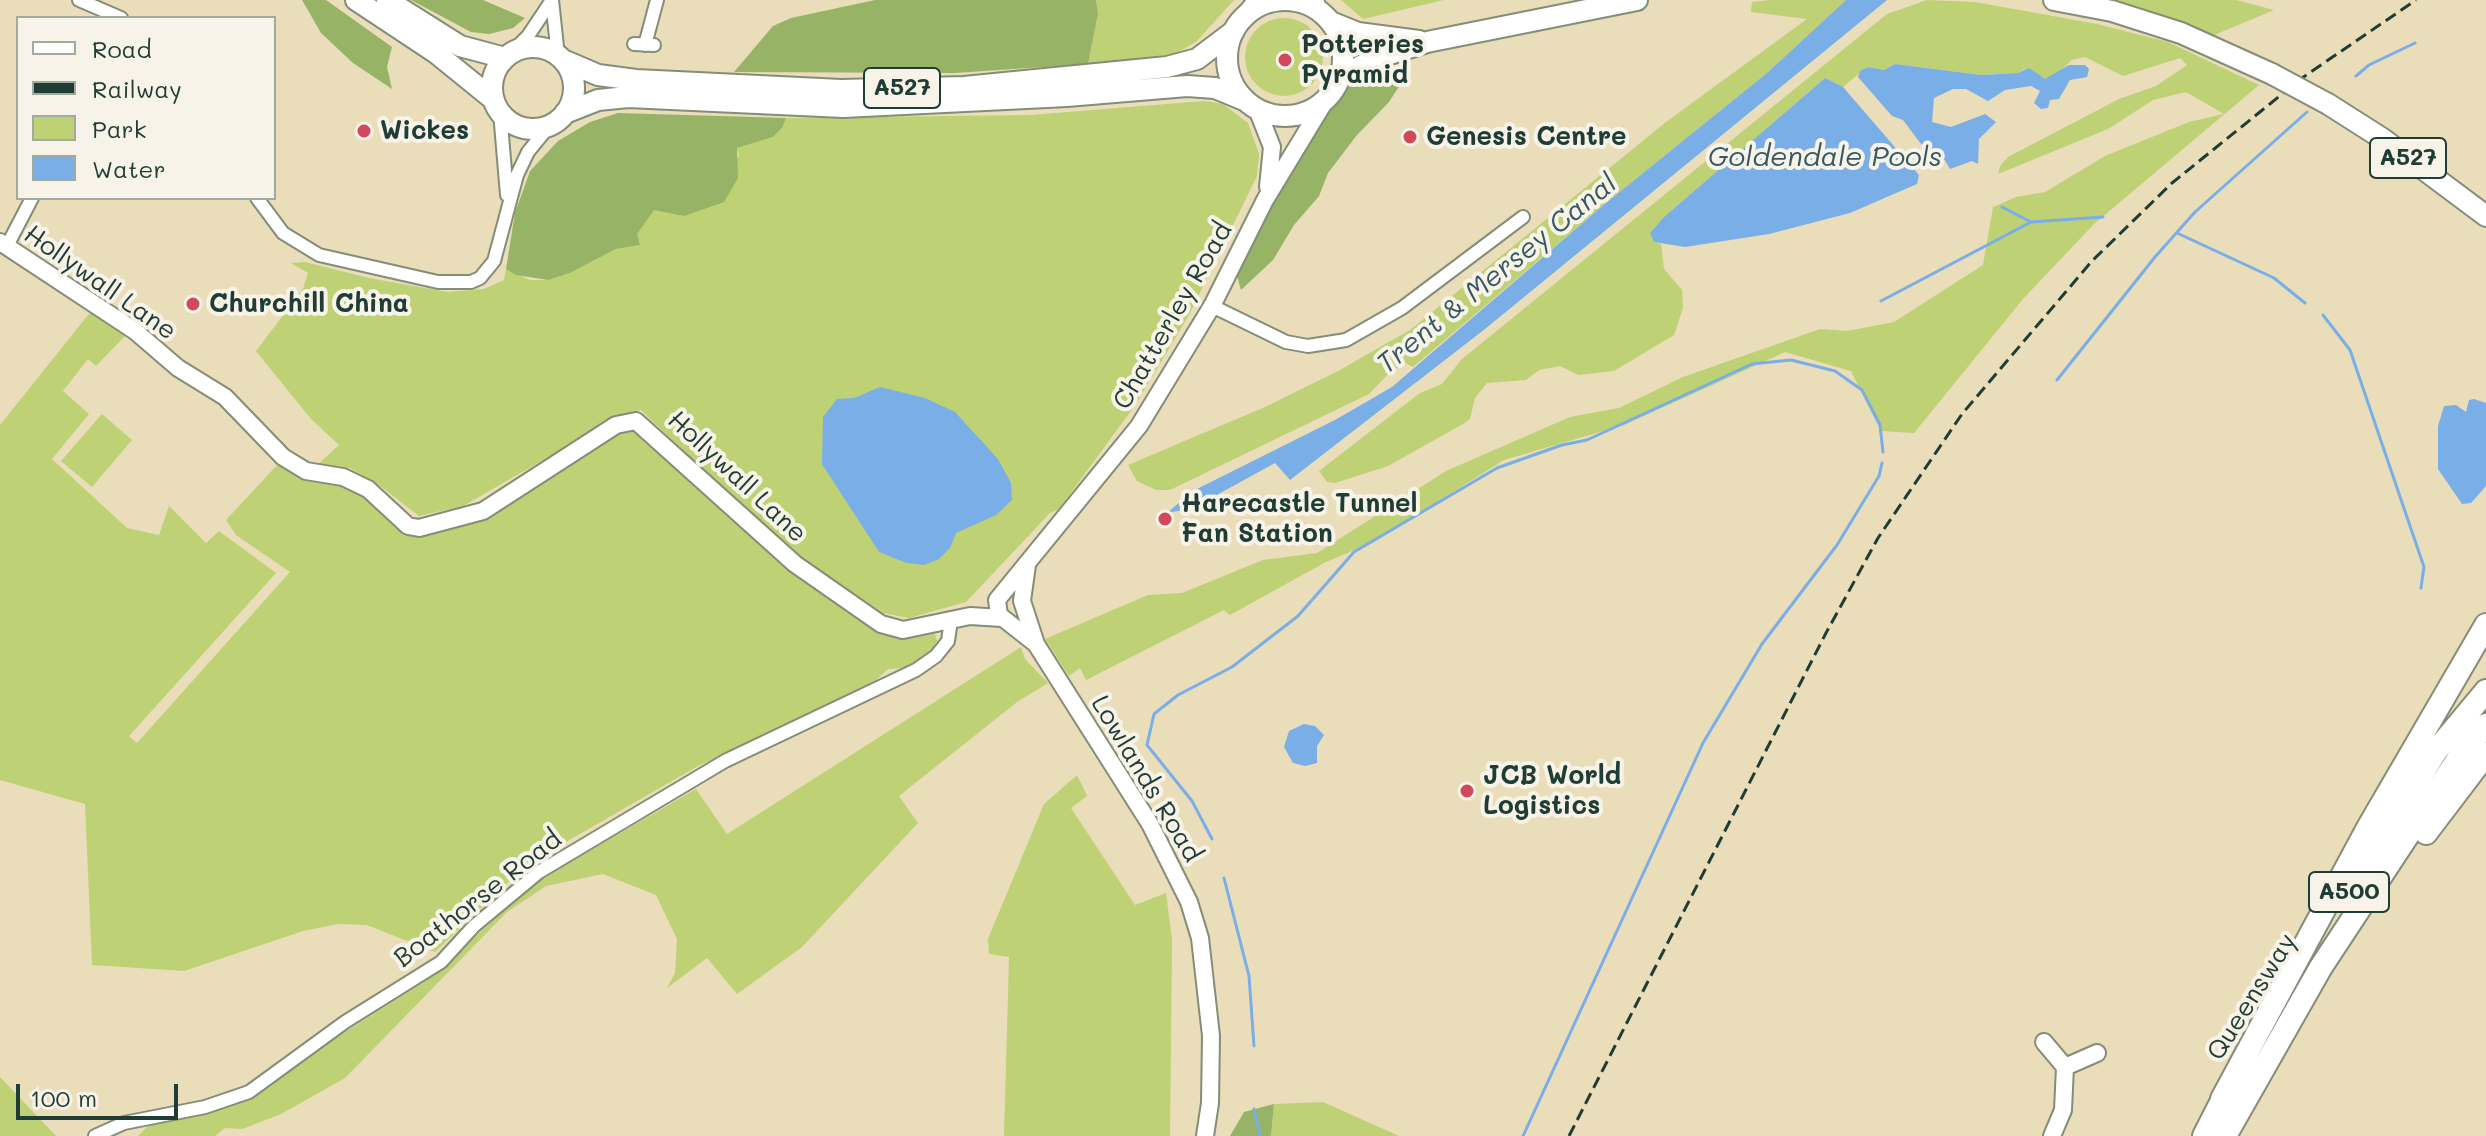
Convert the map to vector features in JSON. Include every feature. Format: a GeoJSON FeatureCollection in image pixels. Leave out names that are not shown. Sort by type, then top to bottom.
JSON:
{"type":"FeatureCollection","features":[{"type":"Feature","properties":{"kind":"highway"},"geometry":{"type":"LineString","coordinates":[[2222,1099],[2369,826],[2486,625]]}},
{"type":"Feature","properties":{"kind":"highway","name":"Queensway"},"geometry":{"type":"LineString","coordinates":[[2204,1136],[2222,1099],[2436,751],[2486,691]]}},
{"type":"Feature","properties":{"kind":"highway","name":"Queensway"},"geometry":{"type":"LineString","coordinates":[[2225,1136],[2305,993],[2458,759],[2486,725]]}},
{"type":"Feature","properties":{"kind":"highway"},"geometry":{"type":"LineString","coordinates":[[2305,993],[2486,754]]}},
{"type":"Feature","properties":{"kind":"main road"},"geometry":{"type":"LineString","coordinates":[[356,0],[436,53],[521,127],[558,119],[572,98],[573,83],[560,58],[540,47],[509,55],[460,46],[387,0]]}},
{"type":"Feature","properties":{"kind":"main road","name":"A527"},"geometry":{"type":"LineString","coordinates":[[1340,77],[1374,59],[1427,42],[1637,0]]}},
{"type":"Feature","properties":{"kind":"main road","name":"A527"},"geometry":{"type":"LineString","coordinates":[[2054,0],[2112,11],[2203,42],[2272,74],[2328,104],[2383,139],[2486,216]]}},
{"type":"Feature","properties":{"kind":"main road","name":"A527"},"geometry":{"type":"LineString","coordinates":[[560,58],[598,75],[636,80],[841,90],[964,87],[1112,75],[1185,63],[1209,51],[1258,7],[1277,1],[1297,1],[1358,33],[1427,42]]}},
{"type":"Feature","properties":{"kind":"main road"},"geometry":{"type":"LineString","coordinates":[[1321,11],[1343,52],[1340,77],[1325,101]]}},
{"type":"Feature","properties":{"kind":"main road"},"geometry":{"type":"LineString","coordinates":[[1238,25],[1229,44],[1229,72],[1251,104]]}},
{"type":"Feature","properties":{"kind":"main road"},"geometry":{"type":"LineString","coordinates":[[497,106],[493,77],[509,55]]}},
{"type":"Feature","properties":{"kind":"main road","name":"A527"},"geometry":{"type":"LineString","coordinates":[[558,119],[598,100],[628,97],[843,107],[1203,85],[1289,117],[1309,112],[1325,101]]}},
{"type":"Feature","properties":{"kind":"street"},"geometry":{"type":"LineString","coordinates":[[79,0],[116,16]]}},
{"type":"Feature","properties":{"kind":"street"},"geometry":{"type":"LineString","coordinates":[[509,55],[528,36],[552,0]]}},
{"type":"Feature","properties":{"kind":"street"},"geometry":{"type":"LineString","coordinates":[[552,0],[560,58]]}},
{"type":"Feature","properties":{"kind":"street"},"geometry":{"type":"LineString","coordinates":[[645,45],[657,0]]}},
{"type":"Feature","properties":{"kind":"street"},"geometry":{"type":"LineString","coordinates":[[1238,25],[1256,0]]}},
{"type":"Feature","properties":{"kind":"street","name":"Chatterley Road"},"geometry":{"type":"LineString","coordinates":[[1002,595],[1139,426],[1212,306],[1265,200],[1325,101]]}},
{"type":"Feature","properties":{"kind":"street","name":"Chatterley Road"},"geometry":{"type":"LineString","coordinates":[[1251,104],[1272,147],[1265,200]]}},
{"type":"Feature","properties":{"kind":"street"},"geometry":{"type":"LineString","coordinates":[[497,106],[506,158],[507,210]]}},
{"type":"Feature","properties":{"kind":"street"},"geometry":{"type":"LineString","coordinates":[[258,200],[283,233],[319,255],[458,283],[480,278],[494,261],[507,210],[528,152],[558,119]]}},
{"type":"Feature","properties":{"kind":"street"},"geometry":{"type":"LineString","coordinates":[[3,244],[31,200]]}},
{"type":"Feature","properties":{"kind":"street"},"geometry":{"type":"LineString","coordinates":[[1212,306],[1286,342],[1308,346],[1346,340],[1402,308],[1523,217]]}},
{"type":"Feature","properties":{"kind":"street","name":"Hollywall Lane"},"geometry":{"type":"LineString","coordinates":[[3,244],[135,331],[178,368],[225,397],[283,457],[306,471],[343,477],[368,489],[408,526],[419,528],[483,511],[616,425],[636,421],[795,564],[881,624],[903,630],[970,616],[1005,619]]}},
{"type":"Feature","properties":{"kind":"street"},"geometry":{"type":"LineString","coordinates":[[1023,604],[1014,593],[1002,595],[996,609],[1005,619],[1020,615],[1023,604],[1027,563]]}},
{"type":"Feature","properties":{"kind":"street","name":"Hollywall Lane"},"geometry":{"type":"LineString","coordinates":[[970,616],[1002,595]]}},
{"type":"Feature","properties":{"kind":"street","name":"Lowlands Road"},"geometry":{"type":"LineString","coordinates":[[1023,604],[1036,644],[1150,824],[1189,902],[1200,938],[1211,1036],[1210,1103],[1205,1136]]}},
{"type":"Feature","properties":{"kind":"street","name":"Lowlands Road"},"geometry":{"type":"LineString","coordinates":[[1005,619],[1036,644]]}},
{"type":"Feature","properties":{"kind":"street","name":"Boathorse Road"},"geometry":{"type":"LineString","coordinates":[[95,1136],[124,1123],[205,1107],[249,1092],[345,1022],[441,962],[474,926],[539,872],[725,761],[916,670],[936,656],[948,641],[951,620]]}},
{"type":"Feature","properties":{"kind":"street"},"geometry":{"type":"LineString","coordinates":[[2044,1042],[2065,1067],[2063,1110],[2052,1136]]}},
{"type":"Feature","properties":{"kind":"street"},"geometry":{"type":"LineString","coordinates":[[2065,1067],[2097,1053]]}},
{"type":"Feature","properties":{"kind":"green space"},"geometry":{"type":"Polygon","coordinates":[[[302,0],[326,0],[392,47],[387,67],[392,89],[353,63],[321,33],[302,0]]]}},
{"type":"Feature","properties":{"kind":"green space"},"geometry":{"type":"Polygon","coordinates":[[[411,0],[483,0],[525,18],[513,28],[489,34],[471,32],[411,0]]]}},
{"type":"Feature","properties":{"kind":"green space"},"geometry":{"type":"Polygon","coordinates":[[[875,0],[1096,0],[1098,14],[1088,64],[955,73],[734,72],[773,26],[791,18],[875,0]]]}},
{"type":"Feature","properties":{"kind":"green space"},"geometry":{"type":"Polygon","coordinates":[[[1096,0],[1234,0],[1197,41],[1184,49],[1172,54],[1088,64],[1098,14],[1096,0]]]}},
{"type":"Feature","properties":{"kind":"green space"},"geometry":{"type":"Polygon","coordinates":[[[1341,0],[1444,0],[1363,19],[1341,0]]]}},
{"type":"Feature","properties":{"kind":"green space"},"geometry":{"type":"Polygon","coordinates":[[[1846,0],[1767,73],[1606,203],[1413,367],[1405,363],[1391,371],[1369,394],[1170,490],[1156,490],[1137,481],[1128,465],[1265,407],[1338,371],[1410,330],[1666,122],[1807,19],[1751,12],[1752,2],[1846,0]]]}},
{"type":"Feature","properties":{"kind":"green space"},"geometry":{"type":"Polygon","coordinates":[[[1927,0],[1975,2],[2097,24],[2168,42],[2259,85],[2094,224],[2023,299],[1914,433],[1881,431],[1851,371],[1785,352],[1624,425],[1504,460],[1373,542],[1324,563],[1230,615],[1224,610],[1086,680],[1080,668],[1069,676],[1045,639],[1148,595],[1182,593],[1263,560],[1317,553],[1446,471],[1570,417],[1619,408],[1683,377],[1820,329],[1847,331],[1894,322],[1983,265],[1993,207],[2016,197],[2045,192],[2105,156],[2189,122],[2224,114],[2186,92],[2153,100],[2108,129],[1998,174],[2008,157],[2119,99],[2156,86],[2187,65],[2180,58],[2123,76],[2085,57],[2072,60],[2055,76],[2045,79],[2024,69],[2019,73],[1981,75],[1895,64],[1884,70],[1867,67],[1843,87],[1825,78],[1664,217],[1650,233],[1654,242],[1661,244],[1664,269],[1682,290],[1683,308],[1674,335],[1614,371],[1578,375],[1560,366],[1539,370],[1526,380],[1487,383],[1475,398],[1470,419],[1463,424],[1388,466],[1335,483],[1327,482],[1319,471],[1420,393],[1442,384],[1462,359],[1887,14],[1927,0]]]}},
{"type":"Feature","properties":{"kind":"green space"},"geometry":{"type":"Polygon","coordinates":[[[2101,0],[2236,0],[2274,10],[2212,36],[2101,0]]]}},
{"type":"Feature","properties":{"kind":"green space"},"geometry":{"type":"Polygon","coordinates":[[[1284,18],[1299,21],[1312,29],[1320,42],[1323,57],[1320,72],[1312,85],[1299,93],[1284,96],[1269,93],[1256,85],[1248,72],[1245,57],[1248,42],[1256,29],[1269,21],[1284,18]]]}},
{"type":"Feature","properties":{"kind":"green space"},"geometry":{"type":"Polygon","coordinates":[[[1409,71],[1389,102],[1357,135],[1328,173],[1319,196],[1294,225],[1273,260],[1241,290],[1237,276],[1276,198],[1320,123],[1350,85],[1377,75],[1409,71]]]}},
{"type":"Feature","properties":{"kind":"green space"},"geometry":{"type":"Polygon","coordinates":[[[1204,101],[1223,104],[1248,123],[1259,154],[1257,176],[1189,315],[1136,404],[1059,509],[1050,513],[966,602],[909,618],[883,613],[778,542],[641,410],[611,421],[463,506],[419,516],[379,485],[350,468],[313,469],[339,445],[311,419],[256,351],[303,289],[308,273],[291,263],[305,262],[369,278],[447,292],[484,289],[504,280],[506,269],[530,280],[548,280],[570,273],[616,249],[640,245],[636,234],[654,209],[684,216],[739,156],[737,148],[773,137],[786,118],[1031,115],[1204,101]]]}},
{"type":"Feature","properties":{"kind":"green space"},"geometry":{"type":"Polygon","coordinates":[[[618,113],[786,118],[773,137],[737,148],[738,178],[724,202],[684,216],[654,210],[637,234],[640,245],[616,249],[570,273],[548,280],[516,275],[506,269],[515,213],[530,171],[558,141],[590,122],[618,113]]]}},
{"type":"Feature","properties":{"kind":"green space"},"geometry":{"type":"Polygon","coordinates":[[[92,310],[129,332],[96,366],[88,359],[63,391],[89,414],[52,459],[127,528],[159,535],[169,506],[206,543],[219,531],[276,573],[129,736],[137,743],[290,572],[236,535],[226,520],[280,462],[368,496],[393,520],[455,523],[612,432],[642,429],[839,607],[878,632],[914,637],[935,634],[937,641],[932,650],[907,668],[888,669],[864,691],[698,766],[552,850],[507,883],[435,952],[367,925],[338,924],[303,931],[184,971],[92,965],[85,804],[0,780],[0,425],[92,310]]]}},
{"type":"Feature","properties":{"kind":"green space"},"geometry":{"type":"Polygon","coordinates":[[[102,414],[132,440],[92,487],[61,461],[102,414]]]}},
{"type":"Feature","properties":{"kind":"green space"},"geometry":{"type":"Polygon","coordinates":[[[1021,647],[1025,659],[1048,683],[1017,702],[899,796],[918,823],[802,947],[737,994],[707,958],[667,988],[675,973],[677,939],[656,895],[603,874],[546,886],[507,912],[345,1078],[281,1114],[242,1129],[225,1128],[215,1136],[138,1136],[149,1125],[195,1115],[262,1092],[315,1051],[426,981],[536,882],[696,789],[727,834],[1021,647]]]}},
{"type":"Feature","properties":{"kind":"green space"},"geometry":{"type":"Polygon","coordinates":[[[1077,775],[1087,796],[1071,808],[1135,905],[1166,893],[1172,939],[1170,1136],[1004,1136],[1009,957],[989,954],[988,939],[1044,804],[1077,775]]]}},
{"type":"Feature","properties":{"kind":"green space"},"geometry":{"type":"Polygon","coordinates":[[[0,1077],[56,1136],[0,1136],[0,1077]]]}},
{"type":"Feature","properties":{"kind":"green space"},"geometry":{"type":"Polygon","coordinates":[[[1323,1102],[1399,1136],[1271,1136],[1274,1104],[1323,1102]]]}},
{"type":"Feature","properties":{"kind":"green space"},"geometry":{"type":"Polygon","coordinates":[[[1274,1104],[1271,1136],[1230,1136],[1244,1112],[1274,1104]]]}},
{"type":"Feature","properties":{"kind":"water"},"geometry":{"type":"Polygon","coordinates":[[[1846,0],[1887,0],[1485,329],[1290,480],[1275,463],[1193,508],[1167,513],[1193,491],[1335,420],[1392,387],[1606,203],[1767,73],[1846,0]]]}},
{"type":"Feature","properties":{"kind":"water","name":"Goldendale Pools"},"geometry":{"type":"Polygon","coordinates":[[[1895,64],[1981,75],[2018,73],[2029,68],[2045,79],[2069,65],[2085,65],[2089,69],[2087,77],[2070,80],[2059,99],[2050,100],[2048,108],[2041,109],[2034,103],[2040,91],[2031,86],[2005,90],[1988,101],[1966,89],[1953,89],[1934,98],[1932,122],[1951,127],[1985,114],[1996,122],[1979,139],[1978,164],[1972,161],[1950,169],[1941,154],[1921,144],[1903,120],[1892,116],[1858,77],[1860,71],[1868,67],[1884,70],[1895,64]]]}},
{"type":"Feature","properties":{"kind":"water","name":"Goldendale Pools"},"geometry":{"type":"Polygon","coordinates":[[[1825,78],[1843,87],[1919,175],[1917,184],[1850,213],[1769,234],[1685,247],[1654,242],[1650,233],[1664,217],[1825,78]]]}},
{"type":"Feature","properties":{"kind":"water"},"geometry":{"type":"Polygon","coordinates":[[[880,387],[925,398],[955,412],[998,459],[1011,483],[1012,500],[996,515],[956,533],[950,548],[939,559],[924,565],[907,563],[879,552],[822,464],[823,417],[837,399],[854,398],[880,387]]]}},
{"type":"Feature","properties":{"kind":"water"},"geometry":{"type":"Polygon","coordinates":[[[2469,400],[2486,403],[2486,486],[2471,503],[2462,504],[2438,469],[2438,426],[2444,406],[2456,405],[2466,412],[2469,400]]]}},
{"type":"Feature","properties":{"kind":"water"},"geometry":{"type":"Polygon","coordinates":[[[1304,724],[1315,726],[1324,735],[1317,746],[1317,763],[1305,766],[1293,763],[1284,747],[1289,731],[1304,724]]]}},
{"type":"Feature","properties":{"kind":"waterway"},"geometry":{"type":"LineString","coordinates":[[2356,76],[2369,65],[2415,43]]}},
{"type":"Feature","properties":{"kind":"waterway"},"geometry":{"type":"LineString","coordinates":[[2057,380],[2195,212],[2307,112]]}},
{"type":"Feature","properties":{"kind":"waterway"},"geometry":{"type":"LineString","coordinates":[[2002,207],[2031,222]]}},
{"type":"Feature","properties":{"kind":"waterway"},"geometry":{"type":"LineString","coordinates":[[1881,301],[2031,222],[2103,217]]}},
{"type":"Feature","properties":{"kind":"waterway"},"geometry":{"type":"LineString","coordinates":[[2177,233],[2274,278],[2305,303]]}},
{"type":"Feature","properties":{"kind":"waterway"},"geometry":{"type":"LineString","coordinates":[[2323,315],[2350,350],[2424,567],[2421,588]]}},
{"type":"Feature","properties":{"kind":"waterway"},"geometry":{"type":"LineString","coordinates":[[1212,839],[1192,801],[1147,745],[1154,714],[1178,695],[1232,667],[1298,616],[1354,552],[1497,468],[1562,445],[1587,440],[1752,364],[1791,360],[1835,371],[1862,390],[1880,425],[1883,452]]}},
{"type":"Feature","properties":{"kind":"waterway"},"geometry":{"type":"LineString","coordinates":[[1523,1136],[1703,743],[1762,644],[1837,545],[1879,476],[1882,463]]}},
{"type":"Feature","properties":{"kind":"waterway"},"geometry":{"type":"LineString","coordinates":[[1224,878],[1249,976],[1254,1046]]}},
{"type":"Feature","properties":{"kind":"waterway"},"geometry":{"type":"LineString","coordinates":[[1254,1109],[1260,1136]]}},
{"type":"Feature","properties":{"kind":"railway"},"geometry":{"type":"LineString","coordinates":[[1569,1136],[1826,633],[1878,538],[1962,414],[2092,261],[2172,183],[2302,78],[2416,0]]}},
{"type":"Feature","properties":{"kind":"place","name":"Potteries Pyramid"},"geometry":{"type":"Point","coordinates":[1285,60]}},
{"type":"Feature","properties":{"kind":"place","name":"Wickes"},"geometry":{"type":"Point","coordinates":[364,131]}},
{"type":"Feature","properties":{"kind":"place","name":"Genesis Centre"},"geometry":{"type":"Point","coordinates":[1410,137]}},
{"type":"Feature","properties":{"kind":"place","name":"Churchill China"},"geometry":{"type":"Point","coordinates":[193,304]}},
{"type":"Feature","properties":{"kind":"place","name":"Harecastle Tunnel Fan Station"},"geometry":{"type":"Point","coordinates":[1165,519]}},
{"type":"Feature","properties":{"kind":"place","name":"JCB World Logistics"},"geometry":{"type":"Point","coordinates":[1467,791]}},
{"type":"Feature","properties":{"kind":"water label","name":"Trent & Mersey Canal"},"geometry":{"type":"Point","coordinates":[1497,274]}}]}
